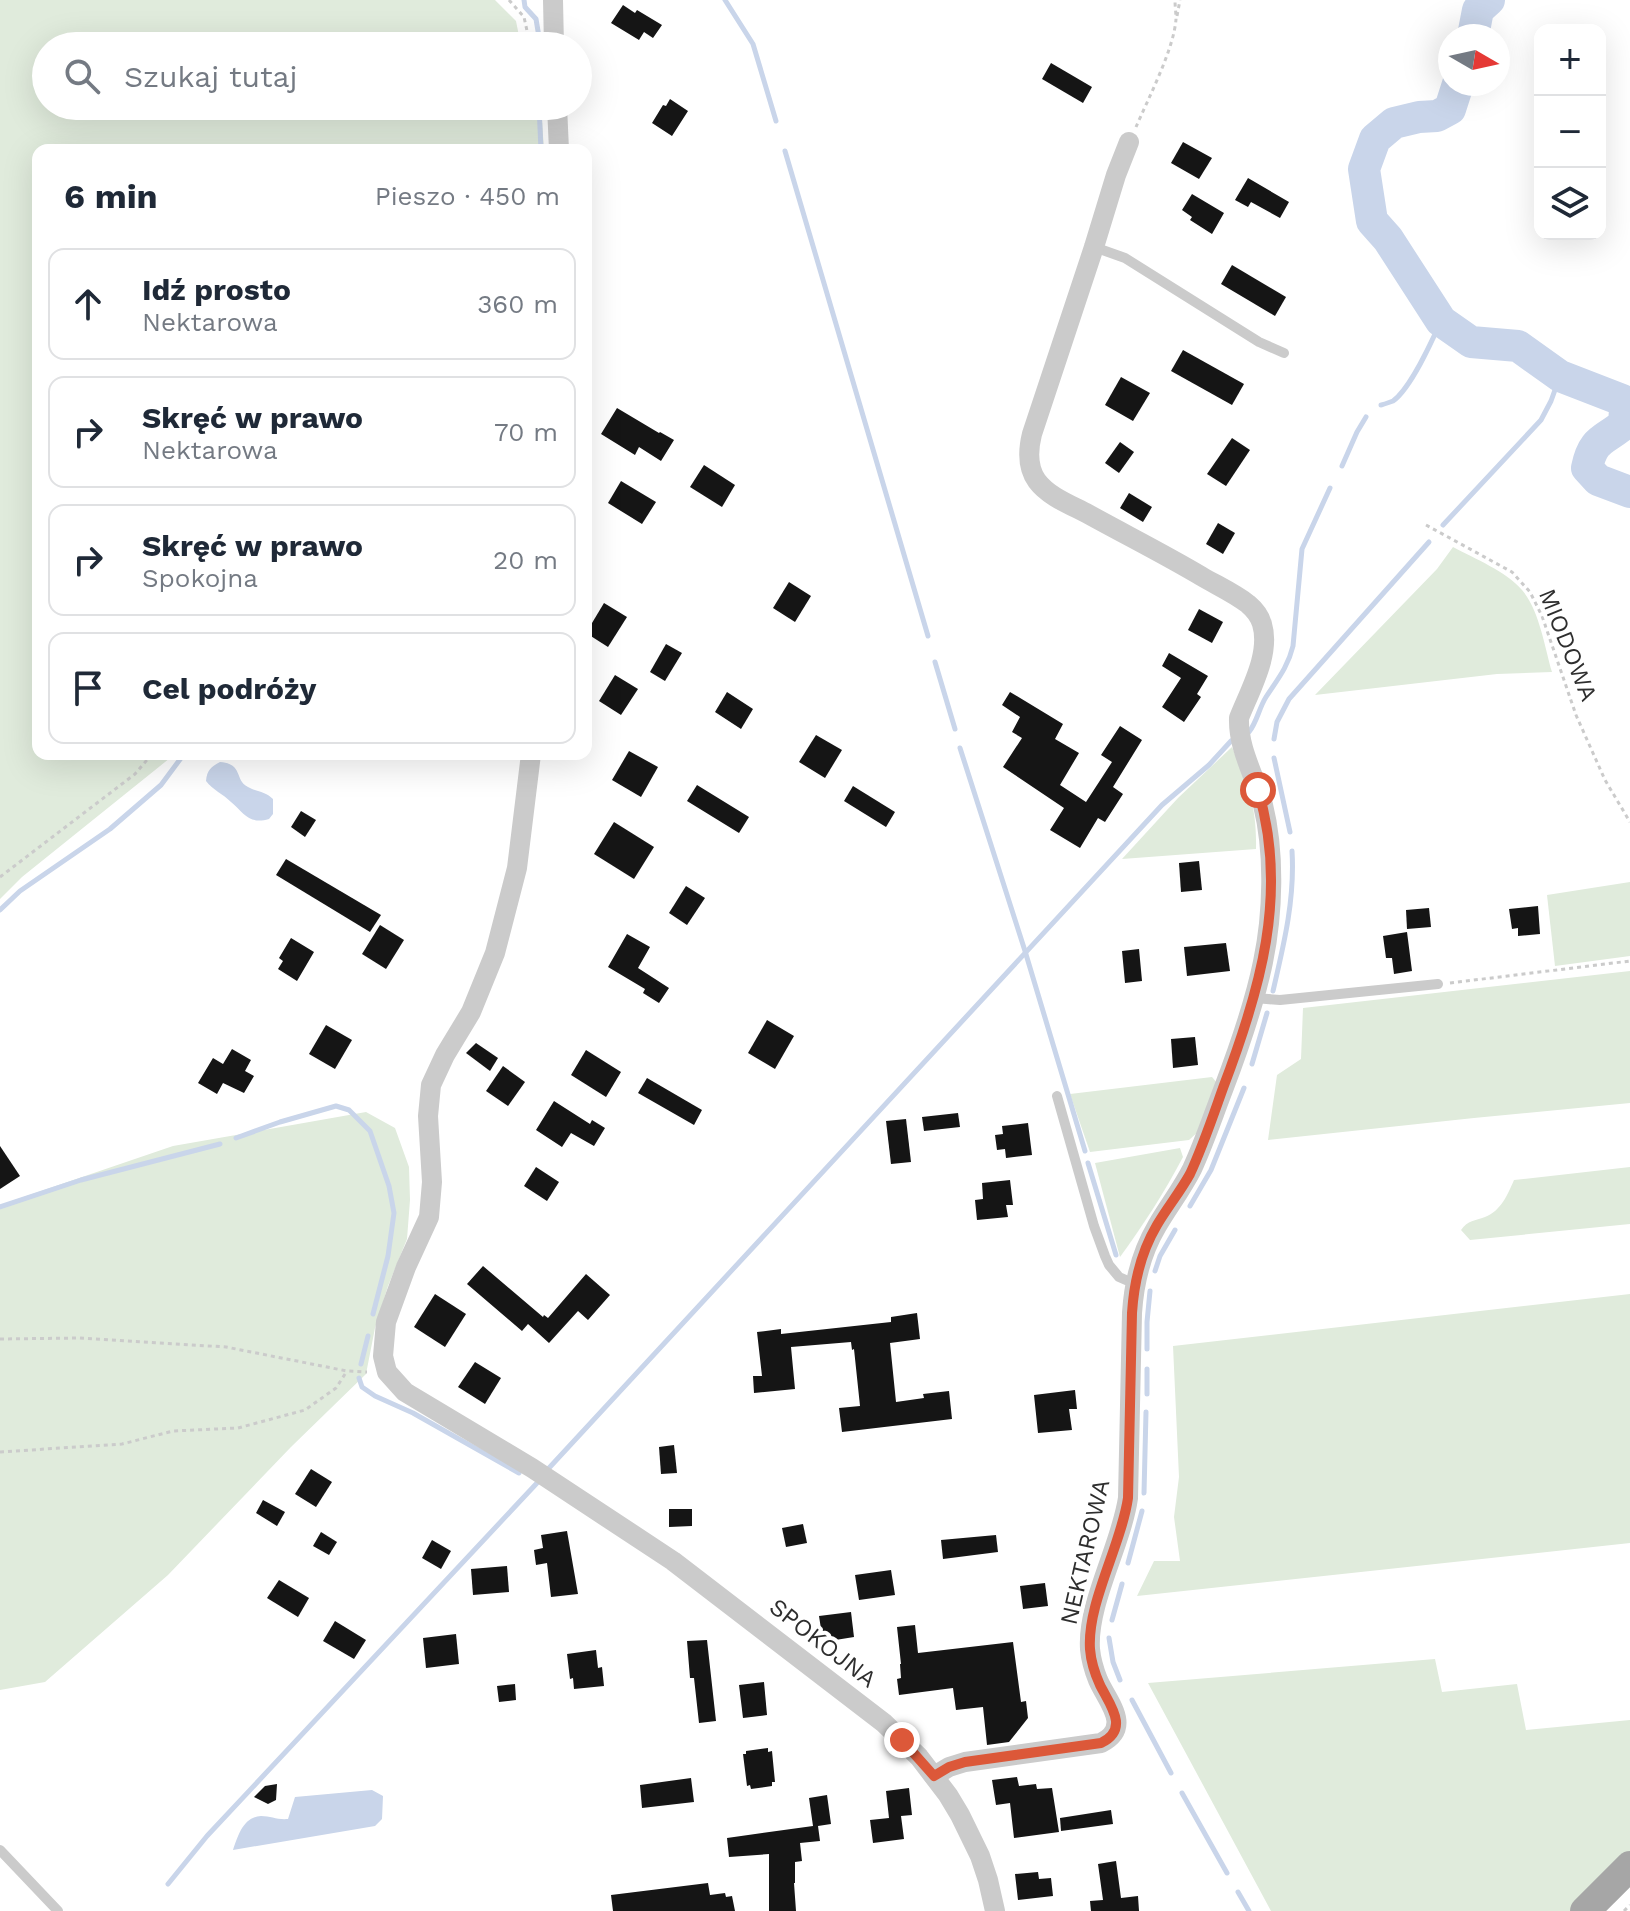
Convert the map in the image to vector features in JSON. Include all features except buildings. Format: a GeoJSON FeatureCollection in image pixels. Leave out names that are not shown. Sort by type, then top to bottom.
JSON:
{"type":"FeatureCollection","features":[{"type":"Feature","properties":{"kind":"main road"},"geometry":{"type":"LineString","coordinates":[[1585,1911],[1630,1866]]}},
{"type":"Feature","properties":{"kind":"street"},"geometry":{"type":"LineString","coordinates":[[553,0],[554,32]]}},
{"type":"Feature","properties":{"kind":"street"},"geometry":{"type":"LineString","coordinates":[[558,120],[559,144]]}},
{"type":"Feature","properties":{"kind":"street"},"geometry":{"type":"LineString","coordinates":[[1094,247],[1129,142]]}},
{"type":"Feature","properties":{"kind":"street","name":"NEKTAROWA"},"geometry":{"type":"LineString","coordinates":[[934,1776],[965,1762],[1101,1743],[1113,1735],[1116,1728],[1115,1713],[1094,1669],[1090,1635],[1128,1498],[1135,1284],[1150,1238],[1195,1161],[1239,1047],[1255,998],[1269,926],[1270,863],[1265,813],[1242,747],[1239,718],[1263,651],[1261,620],[1250,606],[1232,593],[1058,498],[1038,482],[1031,471],[1029,447],[1032,434],[1094,247]]}},
{"type":"Feature","properties":{"kind":"street"},"geometry":{"type":"LineString","coordinates":[[387,1372],[383,1356],[386,1322],[429,1217],[432,1182],[428,1116],[431,1085],[471,1012],[495,953],[517,868],[530,760]]}},
{"type":"Feature","properties":{"kind":"street","name":"SPOKOJNA"},"geometry":{"type":"LineString","coordinates":[[387,1372],[405,1392],[548,1477],[642,1540],[734,1606],[884,1723],[911,1748],[948,1795],[984,1868],[995,1911]]}},
{"type":"Feature","properties":{"kind":"lane"},"geometry":{"type":"LineString","coordinates":[[1094,247],[1125,258],[1259,342],[1284,353]]}},
{"type":"Feature","properties":{"kind":"lane"},"geometry":{"type":"LineString","coordinates":[[1255,998],[1280,1000],[1438,984]]}},
{"type":"Feature","properties":{"kind":"lane"},"geometry":{"type":"LineString","coordinates":[[1057,1096],[1105,1256],[1119,1277],[1135,1284]]}},
{"type":"Feature","properties":{"kind":"lane"},"geometry":{"type":"LineString","coordinates":[[0,1850],[58,1911]]}},
{"type":"Feature","properties":{"kind":"path"},"geometry":{"type":"LineString","coordinates":[[509,0],[524,17],[527,32]]}},
{"type":"Feature","properties":{"kind":"path"},"geometry":{"type":"LineString","coordinates":[[1129,142],[1163,64],[1176,21],[1177,0]]}},
{"type":"Feature","properties":{"kind":"path","name":"MIODOWA"},"geometry":{"type":"LineString","coordinates":[[1426,525],[1512,572],[1530,592],[1542,616],[1576,715],[1605,780],[1630,822]]}},
{"type":"Feature","properties":{"kind":"path"},"geometry":{"type":"LineString","coordinates":[[0,877],[135,774],[147,760]]}},
{"type":"Feature","properties":{"kind":"path"},"geometry":{"type":"LineString","coordinates":[[1438,984],[1630,961]]}},
{"type":"Feature","properties":{"kind":"path"},"geometry":{"type":"LineString","coordinates":[[0,1339],[79,1338],[226,1347],[347,1371],[387,1372]]}},
{"type":"Feature","properties":{"kind":"path"},"geometry":{"type":"LineString","coordinates":[[0,1452],[122,1444],[173,1431],[238,1428],[305,1410],[336,1388],[347,1371]]}},
{"type":"Feature","properties":{"kind":"path"},"geometry":{"type":"LineString","coordinates":[[1624,1911],[1630,1905]]}},
{"type":"Feature","properties":{"kind":"green space"},"geometry":{"type":"Polygon","coordinates":[[[0,0],[495,0],[516,21],[518,32],[32,32],[32,120],[542,120],[544,144],[32,144],[32,760],[168,760],[22,877],[0,899],[0,0]]]}},
{"type":"Feature","properties":{"kind":"green space"},"geometry":{"type":"Polygon","coordinates":[[[1453,547],[1499,571],[1522,590],[1537,618],[1552,672],[1497,674],[1315,695],[1437,569],[1453,547]]]}},
{"type":"Feature","properties":{"kind":"green space"},"geometry":{"type":"Polygon","coordinates":[[[1232,747],[1250,796],[1256,849],[1122,859],[1178,798],[1232,747]]]}},
{"type":"Feature","properties":{"kind":"green space"},"geometry":{"type":"Polygon","coordinates":[[[1630,882],[1630,956],[1555,966],[1547,895],[1630,882]]]}},
{"type":"Feature","properties":{"kind":"green space"},"geometry":{"type":"Polygon","coordinates":[[[1630,971],[1630,1103],[1268,1140],[1277,1075],[1301,1059],[1303,1008],[1630,971]]]}},
{"type":"Feature","properties":{"kind":"green space"},"geometry":{"type":"Polygon","coordinates":[[[1212,1077],[1217,1083],[1199,1131],[1189,1140],[1090,1152],[1070,1094],[1212,1077]]]}},
{"type":"Feature","properties":{"kind":"green space"},"geometry":{"type":"Polygon","coordinates":[[[366,1112],[395,1128],[409,1167],[410,1200],[407,1239],[375,1328],[366,1374],[168,1575],[45,1682],[0,1690],[0,1205],[173,1146],[366,1112]]]}},
{"type":"Feature","properties":{"kind":"green space"},"geometry":{"type":"Polygon","coordinates":[[[1180,1148],[1183,1157],[1176,1170],[1120,1257],[1095,1163],[1180,1148]]]}},
{"type":"Feature","properties":{"kind":"green space"},"geometry":{"type":"Polygon","coordinates":[[[1630,1167],[1630,1224],[1470,1240],[1461,1230],[1495,1211],[1514,1180],[1630,1167]]]}},
{"type":"Feature","properties":{"kind":"green space"},"geometry":{"type":"Polygon","coordinates":[[[1630,1294],[1630,1543],[1137,1596],[1154,1561],[1180,1561],[1174,1517],[1179,1477],[1173,1346],[1630,1294]]]}},
{"type":"Feature","properties":{"kind":"green space"},"geometry":{"type":"Polygon","coordinates":[[[1435,1659],[1442,1692],[1517,1684],[1526,1730],[1630,1720],[1630,1854],[1573,1911],[1271,1911],[1148,1683],[1435,1659]]]}},
{"type":"Feature","properties":{"kind":"water"},"geometry":{"type":"Polygon","coordinates":[[[220,762],[233,766],[248,787],[273,799],[273,814],[269,819],[247,817],[206,781],[210,769],[220,762]]]}},
{"type":"Feature","properties":{"kind":"water"},"geometry":{"type":"Polygon","coordinates":[[[372,1790],[383,1796],[382,1819],[375,1826],[233,1850],[242,1828],[255,1817],[288,1819],[295,1797],[372,1790]]]}},
{"type":"Feature","properties":{"kind":"waterway"},"geometry":{"type":"LineString","coordinates":[[524,0],[525,7],[536,19],[538,32]]}},
{"type":"Feature","properties":{"kind":"waterway"},"geometry":{"type":"LineString","coordinates":[[725,0],[753,44],[776,121]]}},
{"type":"Feature","properties":{"kind":"waterway"},"geometry":{"type":"LineString","coordinates":[[1475,24],[1478,10],[1489,0]]}},
{"type":"Feature","properties":{"kind":"waterway"},"geometry":{"type":"LineString","coordinates":[[1454,96],[1450,109],[1437,116],[1394,123],[1375,139],[1364,169],[1372,221],[1388,239],[1441,321],[1471,342],[1518,346],[1560,376],[1622,400],[1624,424],[1596,445],[1587,468],[1598,480],[1630,492]]}},
{"type":"Feature","properties":{"kind":"waterway"},"geometry":{"type":"LineString","coordinates":[[540,120],[541,144]]}},
{"type":"Feature","properties":{"kind":"waterway"},"geometry":{"type":"LineString","coordinates":[[785,151],[928,636]]}},
{"type":"Feature","properties":{"kind":"waterway"},"geometry":{"type":"LineString","coordinates":[[1381,405],[1393,401],[1407,386],[1441,321]]}},
{"type":"Feature","properties":{"kind":"waterway"},"geometry":{"type":"LineString","coordinates":[[1443,525],[1541,420],[1560,376]]}},
{"type":"Feature","properties":{"kind":"waterway"},"geometry":{"type":"LineString","coordinates":[[1342,466],[1366,417]]}},
{"type":"Feature","properties":{"kind":"waterway"},"geometry":{"type":"LineString","coordinates":[[1249,732],[1291,654],[1302,549],[1330,488]]}},
{"type":"Feature","properties":{"kind":"waterway"},"geometry":{"type":"LineString","coordinates":[[1274,739],[1277,722],[1289,699],[1429,542]]}},
{"type":"Feature","properties":{"kind":"waterway"},"geometry":{"type":"LineString","coordinates":[[935,662],[955,729]]}},
{"type":"Feature","properties":{"kind":"waterway"},"geometry":{"type":"LineString","coordinates":[[549,1468],[1162,805],[1209,765],[1231,741]]}},
{"type":"Feature","properties":{"kind":"waterway"},"geometry":{"type":"LineString","coordinates":[[960,748],[1085,1151]]}},
{"type":"Feature","properties":{"kind":"waterway"},"geometry":{"type":"LineString","coordinates":[[1274,758],[1290,832]]}},
{"type":"Feature","properties":{"kind":"waterway"},"geometry":{"type":"LineString","coordinates":[[0,910],[20,891],[110,829],[161,785],[180,760]]}},
{"type":"Feature","properties":{"kind":"waterway"},"geometry":{"type":"LineString","coordinates":[[1273,991],[1290,904],[1292,851]]}},
{"type":"Feature","properties":{"kind":"waterway"},"geometry":{"type":"LineString","coordinates":[[1252,1064],[1267,1013]]}},
{"type":"Feature","properties":{"kind":"waterway"},"geometry":{"type":"LineString","coordinates":[[1190,1206],[1211,1170],[1244,1088]]}},
{"type":"Feature","properties":{"kind":"waterway"},"geometry":{"type":"LineString","coordinates":[[236,1138],[336,1106],[349,1110],[370,1131],[389,1186],[394,1213],[388,1256],[373,1314]]}},
{"type":"Feature","properties":{"kind":"waterway"},"geometry":{"type":"LineString","coordinates":[[0,1207],[81,1180],[220,1144]]}},
{"type":"Feature","properties":{"kind":"waterway"},"geometry":{"type":"LineString","coordinates":[[1088,1163],[1116,1255]]}},
{"type":"Feature","properties":{"kind":"waterway"},"geometry":{"type":"LineString","coordinates":[[1155,1271],[1175,1230]]}},
{"type":"Feature","properties":{"kind":"waterway"},"geometry":{"type":"LineString","coordinates":[[1147,1349],[1150,1291]]}},
{"type":"Feature","properties":{"kind":"waterway"},"geometry":{"type":"LineString","coordinates":[[361,1364],[368,1336]]}},
{"type":"Feature","properties":{"kind":"waterway"},"geometry":{"type":"LineString","coordinates":[[1147,1369],[1147,1394]]}},
{"type":"Feature","properties":{"kind":"waterway"},"geometry":{"type":"LineString","coordinates":[[359,1378],[362,1387],[375,1396],[413,1413],[519,1473]]}},
{"type":"Feature","properties":{"kind":"waterway"},"geometry":{"type":"LineString","coordinates":[[1144,1493],[1146,1412]]}},
{"type":"Feature","properties":{"kind":"waterway"},"geometry":{"type":"LineString","coordinates":[[168,1884],[207,1836],[537,1483]]}},
{"type":"Feature","properties":{"kind":"waterway"},"geometry":{"type":"LineString","coordinates":[[1128,1563],[1142,1511]]}},
{"type":"Feature","properties":{"kind":"waterway"},"geometry":{"type":"LineString","coordinates":[[1112,1620],[1122,1584]]}},
{"type":"Feature","properties":{"kind":"waterway"},"geometry":{"type":"LineString","coordinates":[[1109,1638],[1120,1680]]}},
{"type":"Feature","properties":{"kind":"waterway"},"geometry":{"type":"LineString","coordinates":[[1132,1700],[1171,1773]]}},
{"type":"Feature","properties":{"kind":"waterway"},"geometry":{"type":"LineString","coordinates":[[1182,1793],[1227,1873]]}},
{"type":"Feature","properties":{"kind":"waterway"},"geometry":{"type":"LineString","coordinates":[[1238,1892],[1249,1911]]}},
{"type":"Feature","properties":{"kind":"route"},"geometry":{"type":"LineString","coordinates":[[902,1740],[934,1776],[965,1762],[1101,1743],[1113,1735],[1116,1728],[1115,1713],[1094,1669],[1090,1635],[1128,1498],[1135,1284],[1150,1238],[1195,1161],[1239,1047],[1259,981],[1267,945],[1271,888],[1267,826],[1258,790]]}}]}
